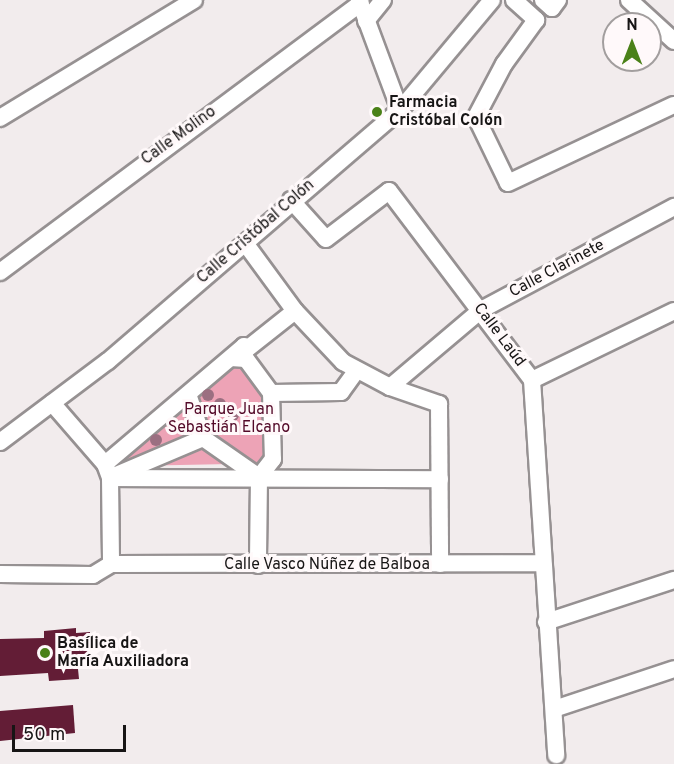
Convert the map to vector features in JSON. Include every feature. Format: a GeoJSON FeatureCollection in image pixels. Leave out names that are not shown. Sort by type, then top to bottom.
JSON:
{"type":"FeatureCollection","features":[{"type":"Feature","properties":{"kind":"street"},"geometry":{"type":"LineString","coordinates":[[0,118],[194,0]]}},
{"type":"Feature","properties":{"kind":"street"},"geometry":{"type":"LineString","coordinates":[[366,21],[383,0]]}},
{"type":"Feature","properties":{"kind":"street","name":"Calle Cristóbal Colón"},"geometry":{"type":"LineString","coordinates":[[0,442],[108,361],[245,243],[291,200],[400,110],[492,0]]}},
{"type":"Feature","properties":{"kind":"street"},"geometry":{"type":"LineString","coordinates":[[514,0],[536,20],[504,64],[476,117],[508,183],[674,105]]}},
{"type":"Feature","properties":{"kind":"street"},"geometry":{"type":"LineString","coordinates":[[543,0],[552,8],[558,0]]}},
{"type":"Feature","properties":{"kind":"street"},"geometry":{"type":"LineString","coordinates":[[628,0],[674,41]]}},
{"type":"Feature","properties":{"kind":"street"},"geometry":{"type":"LineString","coordinates":[[360,2],[400,110]]}},
{"type":"Feature","properties":{"kind":"street","name":"Calle Molino"},"geometry":{"type":"LineString","coordinates":[[0,272],[360,2]]}},
{"type":"Feature","properties":{"kind":"street","name":"Calle Laúd"},"geometry":{"type":"LineString","coordinates":[[291,200],[326,239],[388,191],[532,380],[556,755]]}},
{"type":"Feature","properties":{"kind":"street","name":"Calle Clarinete"},"geometry":{"type":"LineString","coordinates":[[390,387],[480,310],[674,207]]}},
{"type":"Feature","properties":{"kind":"street"},"geometry":{"type":"LineString","coordinates":[[245,243],[295,311],[343,362],[390,387],[439,404],[440,564]]}},
{"type":"Feature","properties":{"kind":"street"},"geometry":{"type":"LineString","coordinates":[[108,471],[188,394],[244,346],[248,350],[295,311]]}},
{"type":"Feature","properties":{"kind":"street"},"geometry":{"type":"LineString","coordinates":[[532,380],[674,311]]}},
{"type":"Feature","properties":{"kind":"street"},"geometry":{"type":"LineString","coordinates":[[231,358],[246,358],[271,393],[273,459],[260,477],[258,565]]}},
{"type":"Feature","properties":{"kind":"street"},"geometry":{"type":"LineString","coordinates":[[271,393],[341,392],[357,370]]}},
{"type":"Feature","properties":{"kind":"street"},"geometry":{"type":"LineString","coordinates":[[188,394],[203,438],[260,477]]}},
{"type":"Feature","properties":{"kind":"street"},"geometry":{"type":"LineString","coordinates":[[0,574],[93,575],[111,564],[108,471],[52,403]]}},
{"type":"Feature","properties":{"kind":"street"},"geometry":{"type":"LineString","coordinates":[[108,471],[203,438]]}},
{"type":"Feature","properties":{"kind":"street"},"geometry":{"type":"LineString","coordinates":[[108,471],[260,477],[440,479]]}},
{"type":"Feature","properties":{"kind":"street","name":"Calle Vasco Núñez de Balboa"},"geometry":{"type":"LineString","coordinates":[[111,564],[542,563]]}},
{"type":"Feature","properties":{"kind":"street"},"geometry":{"type":"LineString","coordinates":[[546,622],[674,579]]}},
{"type":"Feature","properties":{"kind":"street"},"geometry":{"type":"LineString","coordinates":[[554,709],[674,669]]}},
{"type":"Feature","properties":{"kind":"green space","name":"Parque Juan Sebastián Elcano"},"geometry":{"type":"Polygon","coordinates":[[[244,350],[273,388],[277,463],[129,466],[120,456],[244,350]]]}},
{"type":"Feature","properties":{"kind":"building","name":"Basílica de María Auxiliadora"},"geometry":{"type":"Polygon","coordinates":[[[76,628],[76,633],[90,632],[91,668],[78,669],[79,679],[49,681],[48,673],[0,676],[0,639],[44,638],[44,631],[76,628]]]}},
{"type":"Feature","properties":{"kind":"building"},"geometry":{"type":"Polygon","coordinates":[[[73,705],[75,733],[0,741],[0,711],[73,705]]]}},
{"type":"Feature","properties":{"kind":"place","name":"Farmacia Cristóbal Colón"},"geometry":{"type":"Point","coordinates":[377,112]}},
{"type":"Feature","properties":{"kind":"place","name":"Basílica de María Auxiliadora"},"geometry":{"type":"Point","coordinates":[45,653]}}]}
